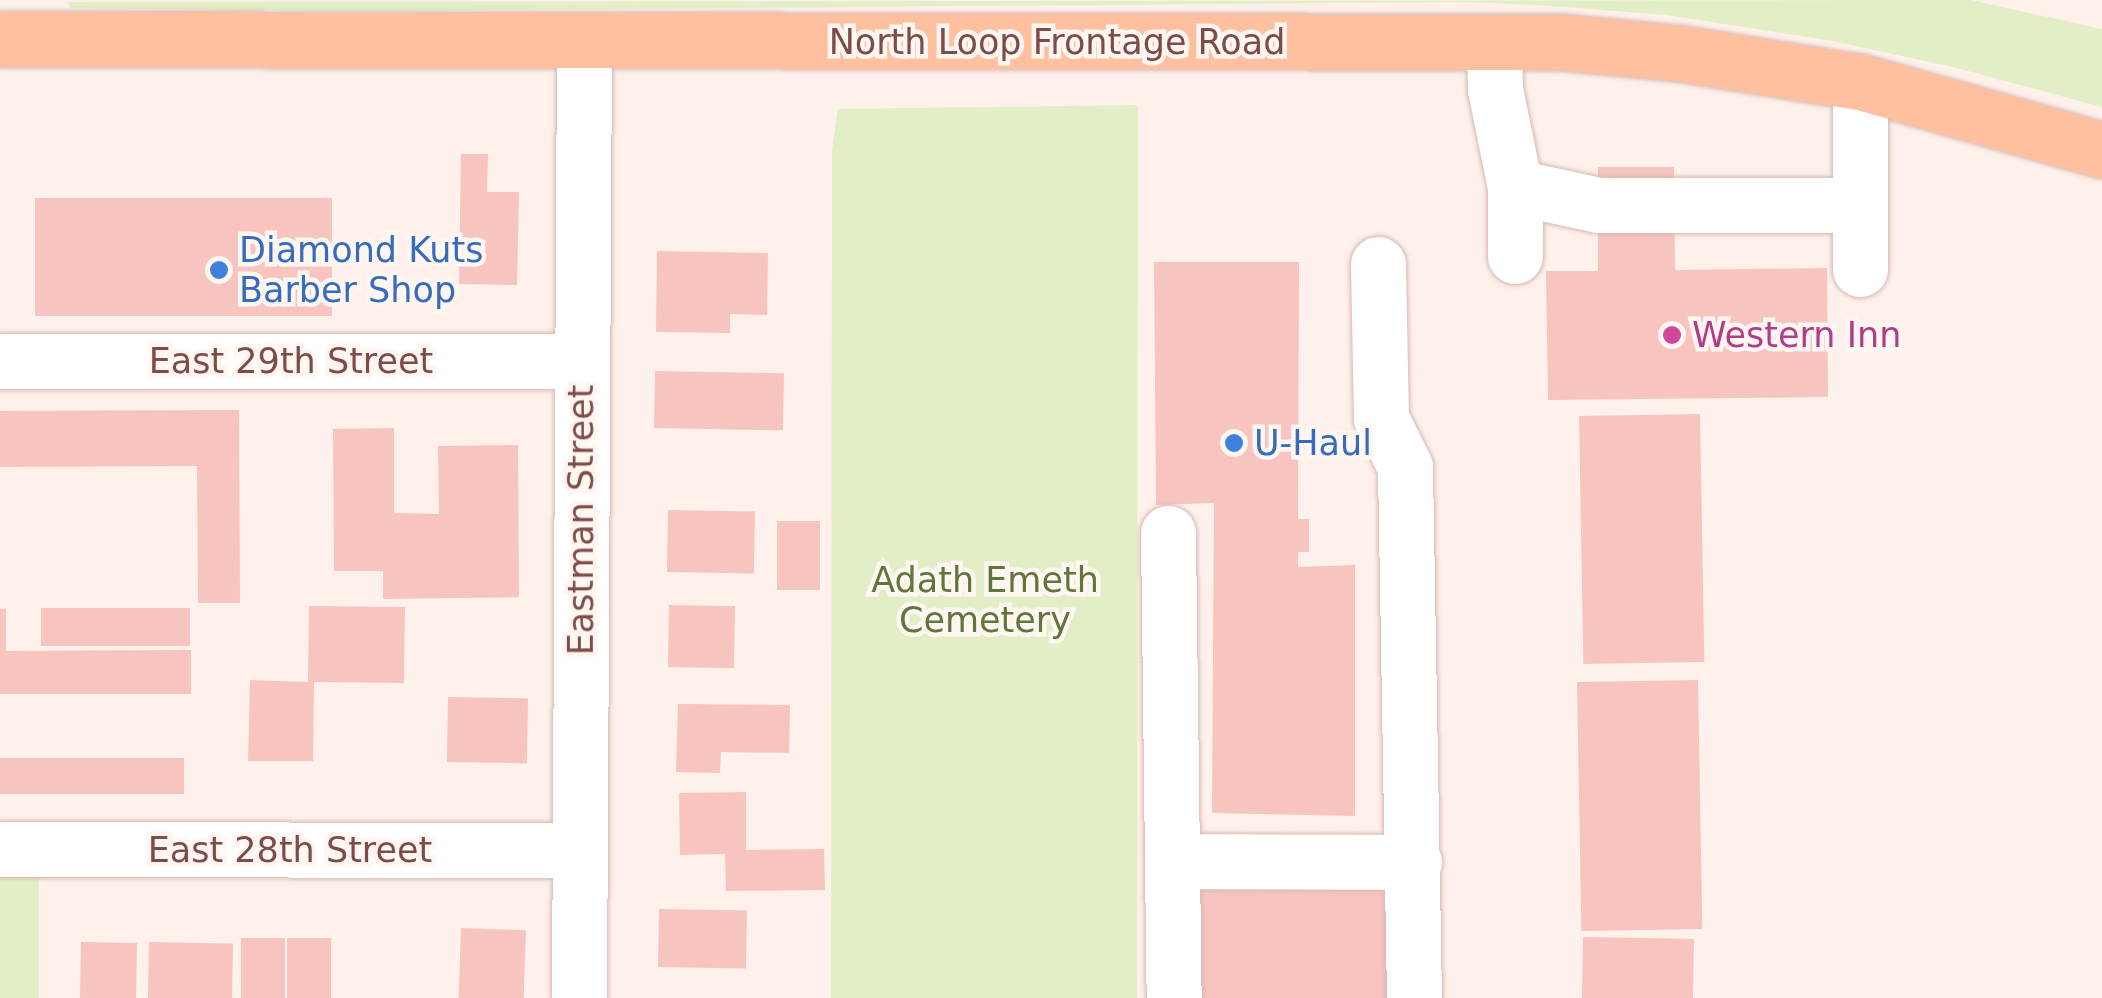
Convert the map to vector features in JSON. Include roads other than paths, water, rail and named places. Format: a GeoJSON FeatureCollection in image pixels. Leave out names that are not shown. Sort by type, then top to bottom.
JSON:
{"type":"FeatureCollection","features":[{"type":"Feature","properties":{"kind":"main road","name":"North Loop Frontage Road"},"geometry":{"type":"LineString","coordinates":[[0,39],[1561,42],[1678,52],[1860,82],[2102,150]]}},
{"type":"Feature","properties":{"kind":"street","name":"Eastman Street"},"geometry":{"type":"LineString","coordinates":[[578,998],[584,41]]}},
{"type":"Feature","properties":{"kind":"street"},"geometry":{"type":"LineString","coordinates":[[1494,42],[1495,89],[1515,187],[1516,256]]}},
{"type":"Feature","properties":{"kind":"street"},"geometry":{"type":"LineString","coordinates":[[1860,82],[1860,270]]}},
{"type":"Feature","properties":{"kind":"street"},"geometry":{"type":"LineString","coordinates":[[1515,187],[1598,205],[1860,205]]}},
{"type":"Feature","properties":{"kind":"street"},"geometry":{"type":"LineString","coordinates":[[1378,264],[1381,418],[1405,467],[1414,998]]}},
{"type":"Feature","properties":{"kind":"street","name":"East 29th Street"},"geometry":{"type":"LineString","coordinates":[[0,361],[582,361]]}},
{"type":"Feature","properties":{"kind":"street"},"geometry":{"type":"LineString","coordinates":[[1168,534],[1174,998]]}},
{"type":"Feature","properties":{"kind":"street","name":"East 28th Street"},"geometry":{"type":"LineString","coordinates":[[0,849],[580,850]]}},
{"type":"Feature","properties":{"kind":"street"},"geometry":{"type":"LineString","coordinates":[[1173,860],[1414,862]]}},
{"type":"Feature","properties":{"kind":"place","name":"Diamond Kuts Barber Shop"},"geometry":{"type":"Point","coordinates":[219,270]}},
{"type":"Feature","properties":{"kind":"place","name":"Western Inn"},"geometry":{"type":"Point","coordinates":[1672,335]}},
{"type":"Feature","properties":{"kind":"place","name":"U-Haul"},"geometry":{"type":"Point","coordinates":[1234,443]}},
{"type":"Feature","properties":{"kind":"park label","name":"Adath Emeth Cemetery"},"geometry":{"type":"Point","coordinates":[985,600]}}]}
